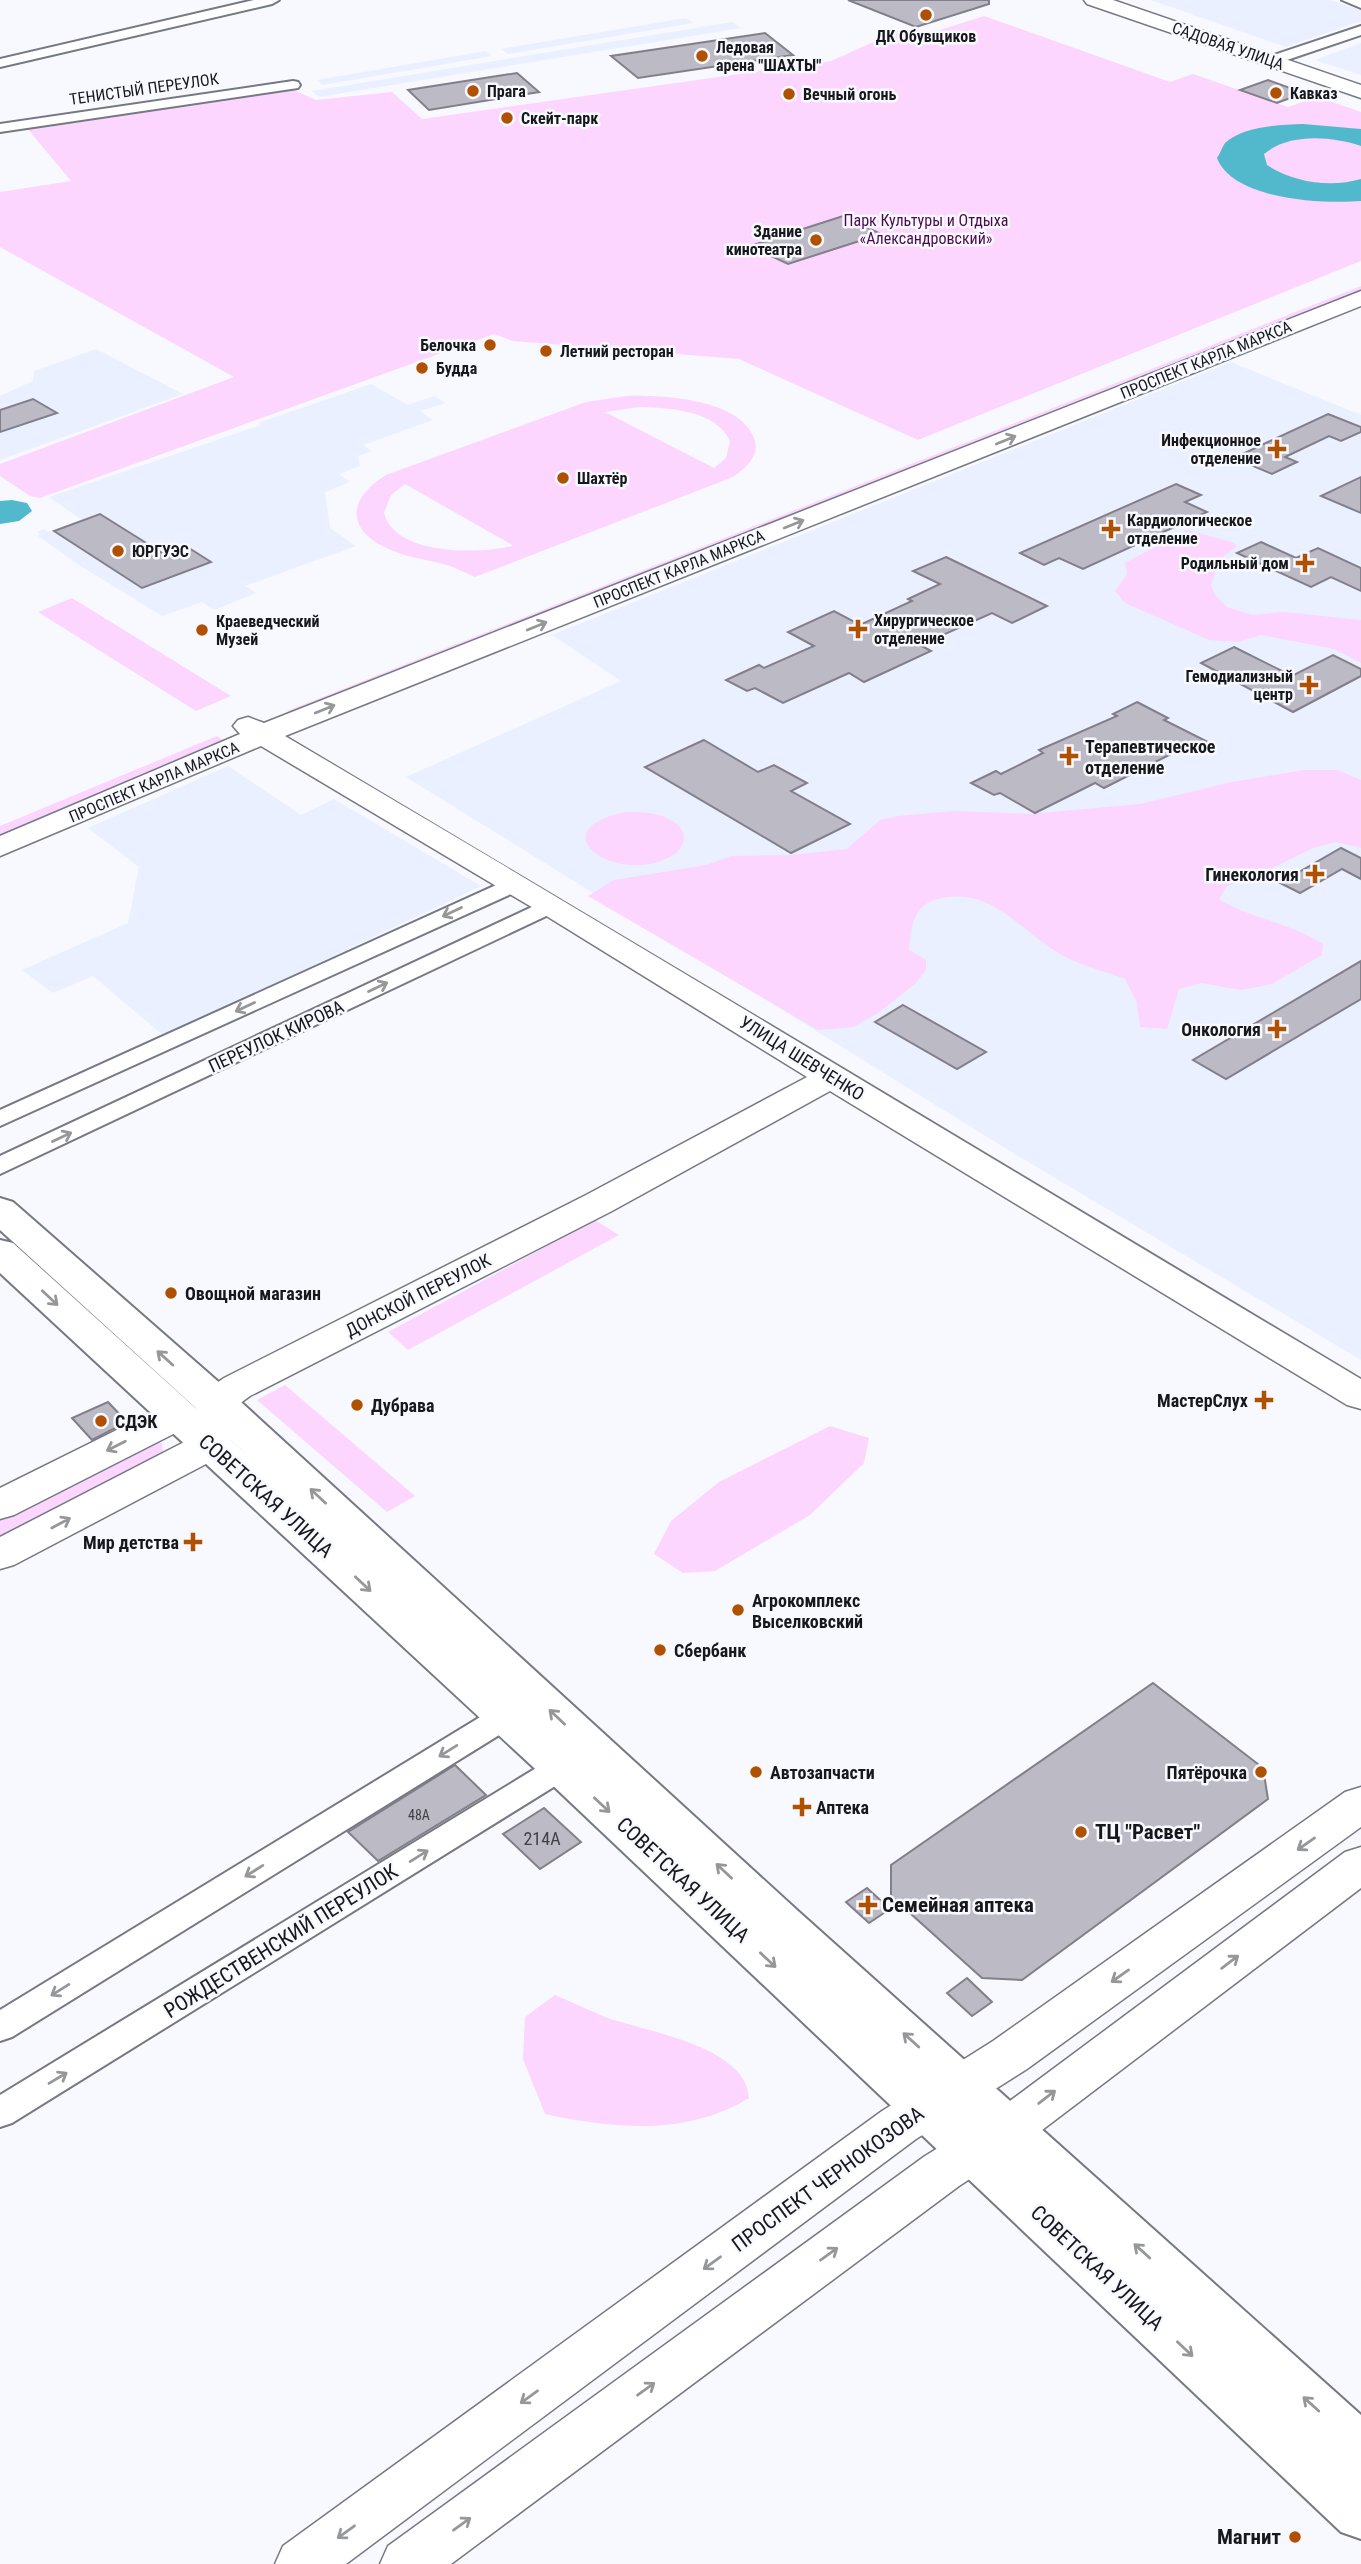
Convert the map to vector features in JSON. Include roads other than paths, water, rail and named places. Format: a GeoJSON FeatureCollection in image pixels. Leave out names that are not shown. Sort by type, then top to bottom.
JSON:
{"type":"FeatureCollection","features":[{"type":"Feature","properties":{"kind":"main road","name":"САДОВАЯ УЛИЦА"},"geometry":{"type":"LineString","coordinates":[[1094,0],[1361,92]]}},
{"type":"Feature","properties":{"kind":"main road","name":"ПРОСПЕКТ КАРЛА МАРКСА"},"geometry":{"type":"LineString","coordinates":[[0,847],[252,729],[1361,278]]}},
{"type":"Feature","properties":{"kind":"main road","name":"ПРОСПЕКТ КАРЛА МАРКСА"},"geometry":{"type":"LineString","coordinates":[[0,820],[252,729],[1361,298]]}},
{"type":"Feature","properties":{"kind":"main road","name":"УЛИЦА ШЕВЧЕНКО"},"geometry":{"type":"LineString","coordinates":[[252,729],[551,905],[1361,1396]]}},
{"type":"Feature","properties":{"kind":"main road","name":"ДОНСКОЙ ПЕРЕУЛОК"},"geometry":{"type":"LineString","coordinates":[[0,1555],[201,1421],[237,1387],[599,1203],[833,1076]]}},
{"type":"Feature","properties":{"kind":"main road","name":"СОВЕТСКАЯ УЛИЦА"},"geometry":{"type":"LineString","coordinates":[[0,1210],[201,1421],[506,1716],[944,2097]]}},
{"type":"Feature","properties":{"kind":"main road","name":"СОВЕТСКАЯ УЛИЦА"},"geometry":{"type":"LineString","coordinates":[[0,1252],[201,1421],[750,1896],[944,2097],[1361,2513]]}},
{"type":"Feature","properties":{"kind":"main road","name":"ДОНСКОЙ ПЕРЕУЛОК"},"geometry":{"type":"LineString","coordinates":[[0,1505],[201,1421]]}},
{"type":"Feature","properties":{"kind":"main road","name":"ПРОСПЕКТ ЧЕРНОКОЗОВА"},"geometry":{"type":"LineString","coordinates":[[302,2564],[899,2125],[1032,2039],[1361,1804]]}},
{"type":"Feature","properties":{"kind":"main road"},"geometry":{"type":"LineString","coordinates":[[407,2564],[942,2171],[990,2141],[1361,1864]]}},
{"type":"Feature","properties":{"kind":"main road","name":"СОВЕТСКАЯ УЛИЦА"},"geometry":{"type":"LineString","coordinates":[[990,2141],[1361,2450]]}},
{"type":"Feature","properties":{"kind":"street"},"geometry":{"type":"LineString","coordinates":[[0,63],[272,0]]}},
{"type":"Feature","properties":{"kind":"street"},"geometry":{"type":"LineString","coordinates":[[1349,0],[1361,4]]}},
{"type":"Feature","properties":{"kind":"street"},"geometry":{"type":"LineString","coordinates":[[1270,61],[1361,30]]}},
{"type":"Feature","properties":{"kind":"street","name":"ТЕНИСТЫЙ ПЕРЕУЛОК"},"geometry":{"type":"LineString","coordinates":[[0,128],[293,85]]}},
{"type":"Feature","properties":{"kind":"street"},"geometry":{"type":"LineString","coordinates":[[0,1119],[514,884]]}},
{"type":"Feature","properties":{"kind":"street","name":"ПЕРЕУЛОК КИРОВА"},"geometry":{"type":"LineString","coordinates":[[0,1166],[551,905]]}},
{"type":"Feature","properties":{"kind":"street"},"geometry":{"type":"LineString","coordinates":[[0,2027],[506,1716]]}},
{"type":"Feature","properties":{"kind":"street","name":"РОЖДЕСТВЕНСКИЙ ПЕРЕУЛОК"},"geometry":{"type":"LineString","coordinates":[[0,2113],[562,1767]]}},
{"type":"Feature","properties":{"kind":"water"},"geometry":{"type":"Polygon","coordinates":[[[1303,124],[1361,129],[1361,146],[1337,140],[1311,138],[1285,142],[1264,154],[1267,165],[1288,176],[1312,182],[1337,183],[1361,179],[1361,201],[1303,200],[1260,191],[1241,183],[1226,172],[1217,158],[1225,143],[1242,133],[1303,124]]]}},
{"type":"Feature","properties":{"kind":"water"},"geometry":{"type":"Polygon","coordinates":[[[0,501],[27,503],[32,511],[19,521],[0,524],[0,501]]]}},
{"type":"Feature","properties":{"kind":"place","name":"ДК Обувщиков"},"geometry":{"type":"Point","coordinates":[926,15]}},
{"type":"Feature","properties":{"kind":"place","name":"Ледовая арена \"ШАХТЫ\""},"geometry":{"type":"Point","coordinates":[702,56]}},
{"type":"Feature","properties":{"kind":"place","name":"Прага"},"geometry":{"type":"Point","coordinates":[473,91]}},
{"type":"Feature","properties":{"kind":"place","name":"Кавказ"},"geometry":{"type":"Point","coordinates":[1276,93]}},
{"type":"Feature","properties":{"kind":"place","name":"Вечный огонь"},"geometry":{"type":"Point","coordinates":[789,94]}},
{"type":"Feature","properties":{"kind":"place","name":"Скейт-парк"},"geometry":{"type":"Point","coordinates":[507,118]}},
{"type":"Feature","properties":{"kind":"place","name":"Здание кинотеатра"},"geometry":{"type":"Point","coordinates":[816,240]}},
{"type":"Feature","properties":{"kind":"place","name":"Белочка"},"geometry":{"type":"Point","coordinates":[490,345]}},
{"type":"Feature","properties":{"kind":"place","name":"Летний ресторан"},"geometry":{"type":"Point","coordinates":[546,351]}},
{"type":"Feature","properties":{"kind":"place","name":"Будда"},"geometry":{"type":"Point","coordinates":[422,368]}},
{"type":"Feature","properties":{"kind":"place","name":"Инфекционное отделение"},"geometry":{"type":"Point","coordinates":[1277,449]}},
{"type":"Feature","properties":{"kind":"place","name":"Шахтёр"},"geometry":{"type":"Point","coordinates":[563,478]}},
{"type":"Feature","properties":{"kind":"place","name":"Кардиологическое отделение"},"geometry":{"type":"Point","coordinates":[1111,529]}},
{"type":"Feature","properties":{"kind":"place","name":"ЮРГУЭС"},"geometry":{"type":"Point","coordinates":[118,551]}},
{"type":"Feature","properties":{"kind":"place","name":"Родильный дом"},"geometry":{"type":"Point","coordinates":[1305,563]}},
{"type":"Feature","properties":{"kind":"place","name":"Хирургическое отделение"},"geometry":{"type":"Point","coordinates":[858,629]}},
{"type":"Feature","properties":{"kind":"place","name":"Краеведческий Музей"},"geometry":{"type":"Point","coordinates":[202,630]}},
{"type":"Feature","properties":{"kind":"place","name":"Гемодиализный центр"},"geometry":{"type":"Point","coordinates":[1309,685]}},
{"type":"Feature","properties":{"kind":"place","name":"Терапевтическое отделение"},"geometry":{"type":"Point","coordinates":[1069,756]}},
{"type":"Feature","properties":{"kind":"place","name":"Гинекология"},"geometry":{"type":"Point","coordinates":[1315,874]}},
{"type":"Feature","properties":{"kind":"place","name":"Онкология"},"geometry":{"type":"Point","coordinates":[1277,1029]}},
{"type":"Feature","properties":{"kind":"place","name":"Овощной магазин"},"geometry":{"type":"Point","coordinates":[171,1293]}},
{"type":"Feature","properties":{"kind":"place","name":"МастерСлух"},"geometry":{"type":"Point","coordinates":[1264,1400]}},
{"type":"Feature","properties":{"kind":"place","name":"Дубрава"},"geometry":{"type":"Point","coordinates":[357,1405]}},
{"type":"Feature","properties":{"kind":"place","name":"СДЭК"},"geometry":{"type":"Point","coordinates":[101,1421]}},
{"type":"Feature","properties":{"kind":"place","name":"Мир детства"},"geometry":{"type":"Point","coordinates":[193,1542]}},
{"type":"Feature","properties":{"kind":"place","name":"Агрокомплекс Выселковский"},"geometry":{"type":"Point","coordinates":[738,1610]}},
{"type":"Feature","properties":{"kind":"place","name":"Сбербанк"},"geometry":{"type":"Point","coordinates":[660,1650]}},
{"type":"Feature","properties":{"kind":"place","name":"Автозапчасти"},"geometry":{"type":"Point","coordinates":[756,1772]}},
{"type":"Feature","properties":{"kind":"place","name":"Пятёрочка"},"geometry":{"type":"Point","coordinates":[1261,1772]}},
{"type":"Feature","properties":{"kind":"place","name":"Аптека"},"geometry":{"type":"Point","coordinates":[802,1807]}},
{"type":"Feature","properties":{"kind":"place","name":"ТЦ \"Расвет\""},"geometry":{"type":"Point","coordinates":[1081,1832]}},
{"type":"Feature","properties":{"kind":"place","name":"Семейная аптека"},"geometry":{"type":"Point","coordinates":[868,1905]}},
{"type":"Feature","properties":{"kind":"place","name":"Магнит"},"geometry":{"type":"Point","coordinates":[1295,2537]}},
{"type":"Feature","properties":{"kind":"park label","name":"Парк Культуры и Отдыха «Александровский»"},"geometry":{"type":"Point","coordinates":[926,229]}}]}
